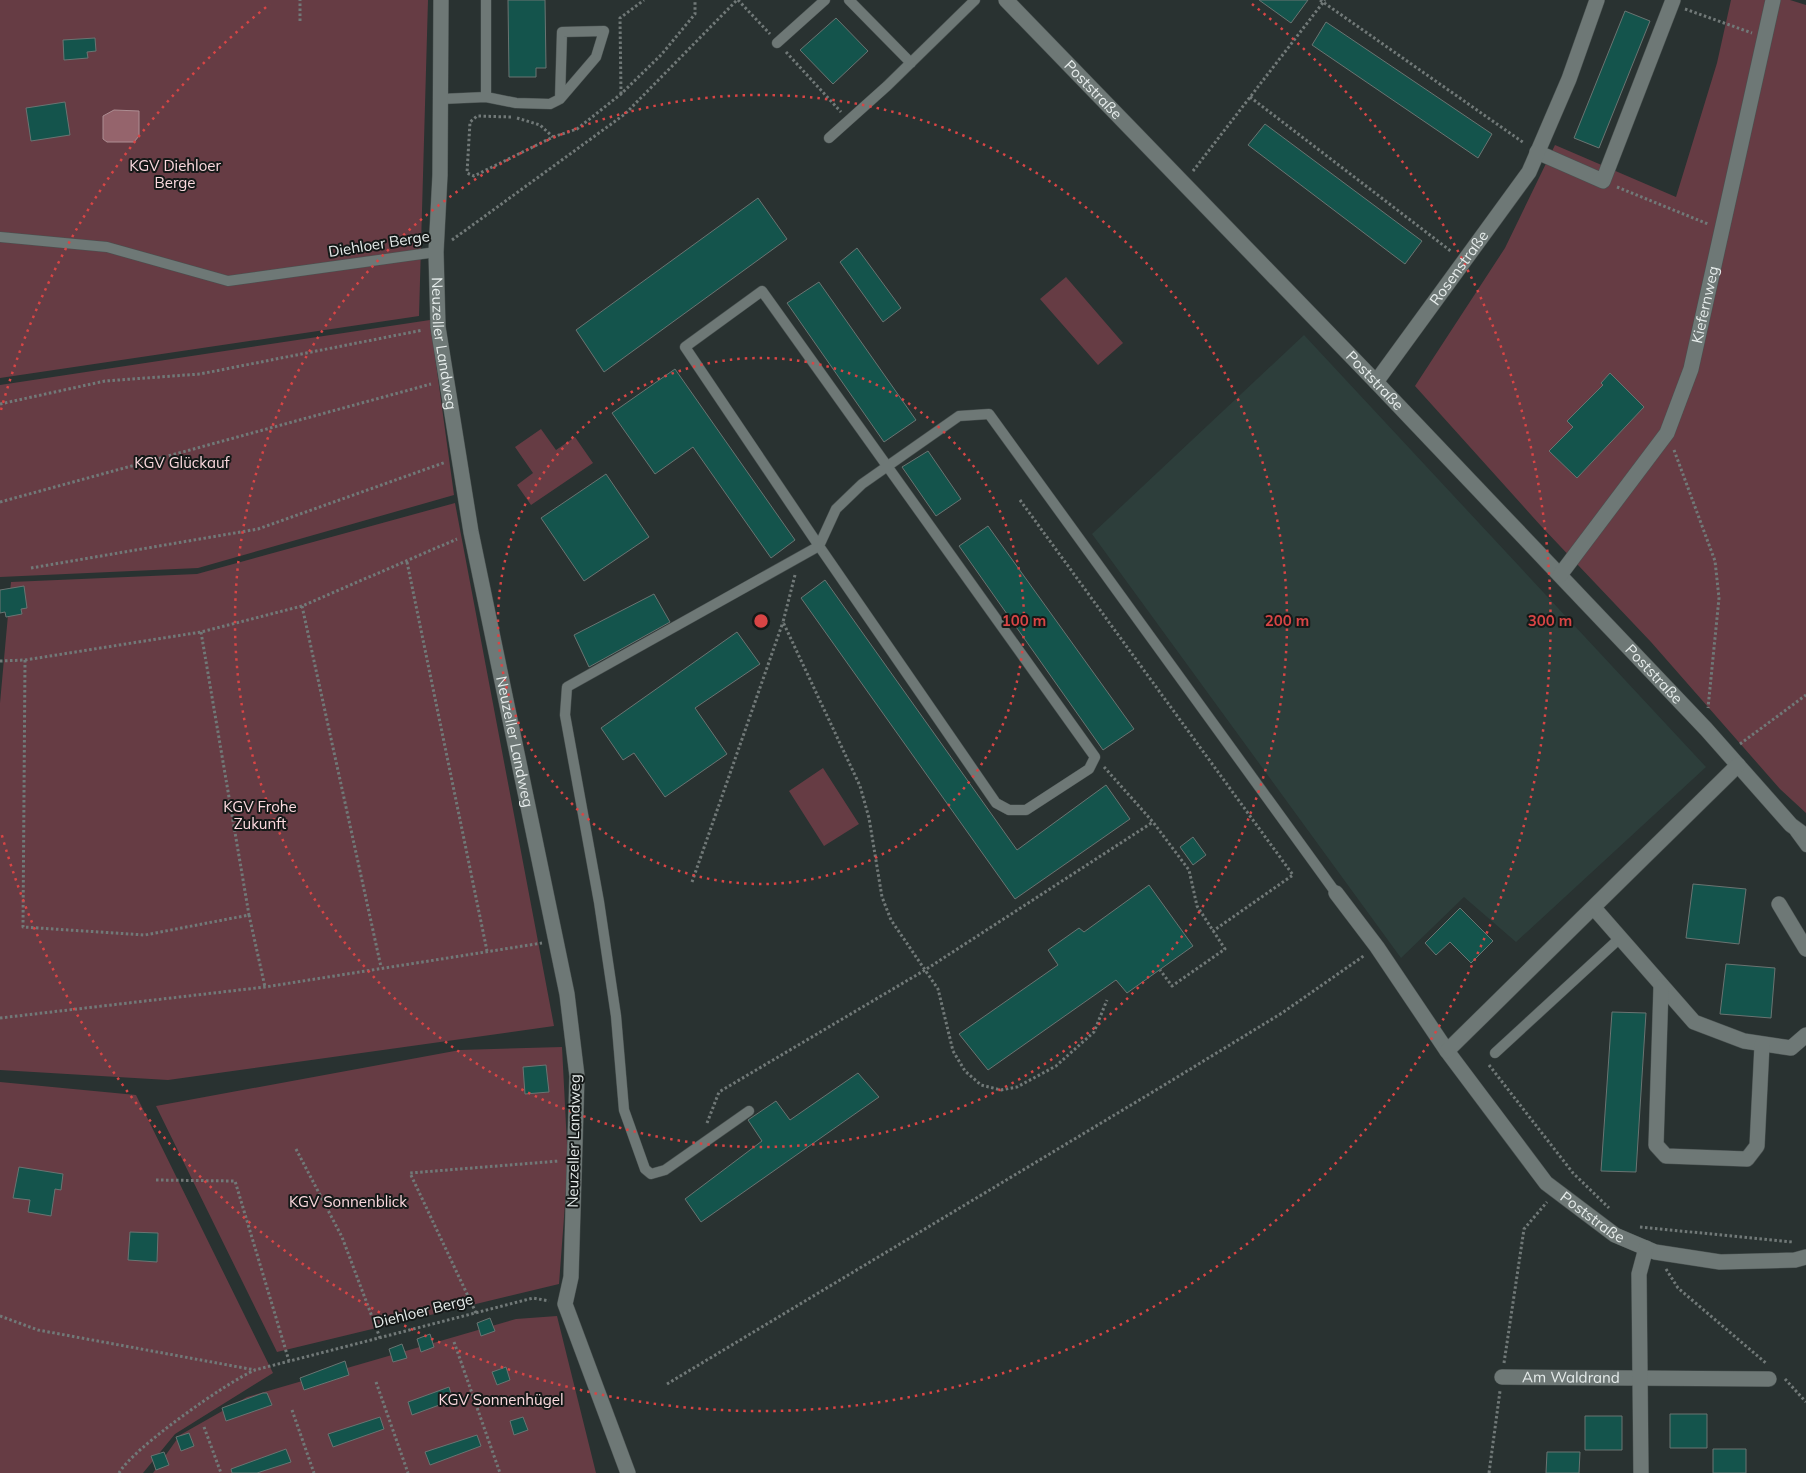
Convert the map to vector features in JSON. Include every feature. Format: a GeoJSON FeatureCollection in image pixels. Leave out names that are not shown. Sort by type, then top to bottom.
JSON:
{"type":"FeatureCollection","features":[{"type":"Feature","properties":{"kind":"street","name":"Neuzeller Landweg"},"geometry":{"type":"LineString","coordinates":[[442,0],[436,252],[438,327],[445,380],[471,532],[567,994],[577,1076],[571,1277],[565,1304]]}},
{"type":"Feature","properties":{"kind":"street","name":"Poststraße"},"geometry":{"type":"LineString","coordinates":[[1006,0],[1560,575],[1706,729],[1790,825],[1806,836]]}},
{"type":"Feature","properties":{"kind":"street","name":"Rosenstraße"},"geometry":{"type":"LineString","coordinates":[[1376,382],[1529,172],[1569,79],[1597,0]]}},
{"type":"Feature","properties":{"kind":"street","name":"Kiefernweg"},"geometry":{"type":"LineString","coordinates":[[1560,575],[1667,434],[1691,368],[1773,0]]}},
{"type":"Feature","properties":{"kind":"street"},"geometry":{"type":"LineString","coordinates":[[1537,152],[1602,181],[1668,1]]}},
{"type":"Feature","properties":{"kind":"street"},"geometry":{"type":"LineString","coordinates":[[1447,1052],[1738,765]]}},
{"type":"Feature","properties":{"kind":"street","name":"Poststraße"},"geometry":{"type":"LineString","coordinates":[[1336,893],[1376,947],[1447,1052],[1546,1184],[1615,1235],[1651,1250],[1720,1262],[1795,1260],[1806,1257]]}},
{"type":"Feature","properties":{"kind":"street"},"geometry":{"type":"LineString","coordinates":[[1779,904],[1806,949]]}},
{"type":"Feature","properties":{"kind":"street"},"geometry":{"type":"LineString","coordinates":[[1594,908],[1661,987],[1694,1022],[1744,1041],[1762,1045],[1792,1048],[1806,1035]]}},
{"type":"Feature","properties":{"kind":"street"},"geometry":{"type":"LineString","coordinates":[[1661,987],[1656,1145],[1666,1156],[1747,1159],[1757,1146],[1762,1045]]}},
{"type":"Feature","properties":{"kind":"street","name":"Am Waldrand"},"geometry":{"type":"LineString","coordinates":[[1641,1473],[1639,1274],[1651,1250]]}},
{"type":"Feature","properties":{"kind":"street"},"geometry":{"type":"LineString","coordinates":[[565,1304],[628,1473]]}},
{"type":"Feature","properties":{"kind":"street","name":"Am Waldrand"},"geometry":{"type":"LineString","coordinates":[[1502,1378],[1640,1378],[1774,1374]]}},
{"type":"Feature","properties":{"kind":"lane"},"geometry":{"type":"LineString","coordinates":[[486,0],[486,97]]}},
{"type":"Feature","properties":{"kind":"lane"},"geometry":{"type":"LineString","coordinates":[[778,43],[825,0]]}},
{"type":"Feature","properties":{"kind":"lane"},"geometry":{"type":"LineString","coordinates":[[849,0],[911,63]]}},
{"type":"Feature","properties":{"kind":"lane"},"geometry":{"type":"LineString","coordinates":[[829,138],[911,63],[975,0]]}},
{"type":"Feature","properties":{"kind":"lane"},"geometry":{"type":"LineString","coordinates":[[441,99],[486,97],[516,103],[550,104],[560,99],[596,57],[604,31],[562,32],[560,99]]}},
{"type":"Feature","properties":{"kind":"lane","name":"Diehloer Berge"},"geometry":{"type":"LineString","coordinates":[[0,237],[106,247],[228,281],[436,252]]}},
{"type":"Feature","properties":{"kind":"lane"},"geometry":{"type":"LineString","coordinates":[[762,291],[1095,757],[1089,769],[1026,810],[1009,810],[996,803],[818,546],[685,347],[762,291]]}},
{"type":"Feature","properties":{"kind":"lane"},"geometry":{"type":"LineString","coordinates":[[749,1111],[665,1170],[651,1174],[645,1169],[624,1110],[616,1016],[602,921],[565,715],[567,688],[818,546],[836,509],[862,484],[959,416],[988,414],[1336,893]]}},
{"type":"Feature","properties":{"kind":"lane"},"geometry":{"type":"LineString","coordinates":[[1790,825],[1806,847]]}},
{"type":"Feature","properties":{"kind":"lane"},"geometry":{"type":"LineString","coordinates":[[1495,1053],[1620,938]]}},
{"type":"Feature","properties":{"kind":"path"},"geometry":{"type":"LineString","coordinates":[[300,0],[300,22]]}},
{"type":"Feature","properties":{"kind":"path"},"geometry":{"type":"LineString","coordinates":[[621,94],[620,18],[644,0]]}},
{"type":"Feature","properties":{"kind":"path"},"geometry":{"type":"LineString","coordinates":[[553,137],[540,125],[515,117],[477,116],[470,122],[467,173],[474,176],[553,137],[577,129],[621,94],[661,54],[695,14],[695,0]]}},
{"type":"Feature","properties":{"kind":"path"},"geometry":{"type":"LineString","coordinates":[[737,0],[849,120]]}},
{"type":"Feature","properties":{"kind":"path","name":"Diehloer Berge"},"geometry":{"type":"LineString","coordinates":[[436,252],[625,114],[737,0]]}},
{"type":"Feature","properties":{"kind":"path"},"geometry":{"type":"LineString","coordinates":[[1184,183],[1323,1],[1537,152]]}},
{"type":"Feature","properties":{"kind":"path"},"geometry":{"type":"LineString","coordinates":[[1668,1],[1764,37]]}},
{"type":"Feature","properties":{"kind":"path"},"geometry":{"type":"LineString","coordinates":[[1250,97],[1464,261]]}},
{"type":"Feature","properties":{"kind":"path"},"geometry":{"type":"LineString","coordinates":[[1602,181],[1723,230]]}},
{"type":"Feature","properties":{"kind":"path"},"geometry":{"type":"LineString","coordinates":[[0,404],[105,380],[200,374],[438,327]]}},
{"type":"Feature","properties":{"kind":"path"},"geometry":{"type":"LineString","coordinates":[[0,502],[445,380]]}},
{"type":"Feature","properties":{"kind":"path"},"geometry":{"type":"LineString","coordinates":[[1667,434],[1715,561],[1719,598],[1706,729]]}},
{"type":"Feature","properties":{"kind":"path"},"geometry":{"type":"LineString","coordinates":[[30,568],[258,530],[458,458]]}},
{"type":"Feature","properties":{"kind":"path"},"geometry":{"type":"LineString","coordinates":[[1020,500],[1293,875],[1213,931]]}},
{"type":"Feature","properties":{"kind":"path"},"geometry":{"type":"LineString","coordinates":[[0,661],[25,660],[201,632],[302,606],[407,562],[471,532]]}},
{"type":"Feature","properties":{"kind":"path"},"geometry":{"type":"LineString","coordinates":[[692,882],[783,622],[800,557]]}},
{"type":"Feature","properties":{"kind":"path"},"geometry":{"type":"LineString","coordinates":[[407,562],[487,951]]}},
{"type":"Feature","properties":{"kind":"path"},"geometry":{"type":"LineString","coordinates":[[302,606],[381,967]]}},
{"type":"Feature","properties":{"kind":"path"},"geometry":{"type":"LineString","coordinates":[[783,622],[860,786],[869,818],[882,897],[891,920],[938,990],[953,1051],[966,1071],[981,1086],[1001,1090],[1017,1087],[1056,1066],[1094,1032],[1107,1000]]}},
{"type":"Feature","properties":{"kind":"path"},"geometry":{"type":"LineString","coordinates":[[201,632],[250,914],[265,987]]}},
{"type":"Feature","properties":{"kind":"path"},"geometry":{"type":"LineString","coordinates":[[25,660],[23,927],[145,935],[250,914]]}},
{"type":"Feature","properties":{"kind":"path"},"geometry":{"type":"LineString","coordinates":[[1727,753],[1806,695]]}},
{"type":"Feature","properties":{"kind":"path"},"geometry":{"type":"LineString","coordinates":[[1095,757],[1153,822],[1190,870],[1197,906],[1225,949],[1172,986],[1160,970]]}},
{"type":"Feature","properties":{"kind":"path"},"geometry":{"type":"LineString","coordinates":[[707,1124],[720,1092],[926,970],[1153,822]]}},
{"type":"Feature","properties":{"kind":"path"},"geometry":{"type":"LineString","coordinates":[[0,1018],[265,987],[381,967],[556,941]]}},
{"type":"Feature","properties":{"kind":"path"},"geometry":{"type":"LineString","coordinates":[[667,1384],[1274,1018],[1376,947]]}},
{"type":"Feature","properties":{"kind":"path"},"geometry":{"type":"LineString","coordinates":[[1483,1057],[1573,1173],[1614,1213]]}},
{"type":"Feature","properties":{"kind":"path"},"geometry":{"type":"LineString","coordinates":[[296,1149],[342,1237],[380,1338]]}},
{"type":"Feature","properties":{"kind":"path"},"geometry":{"type":"LineString","coordinates":[[476,1313],[410,1173],[574,1160]]}},
{"type":"Feature","properties":{"kind":"path"},"geometry":{"type":"LineString","coordinates":[[1489,1473],[1524,1229],[1573,1173]]}},
{"type":"Feature","properties":{"kind":"path"},"geometry":{"type":"LineString","coordinates":[[156,1180],[235,1180],[290,1361]]}},
{"type":"Feature","properties":{"kind":"path"},"geometry":{"type":"LineString","coordinates":[[1637,1227],[1796,1243]]}},
{"type":"Feature","properties":{"kind":"path"},"geometry":{"type":"LineString","coordinates":[[1651,1250],[1678,1288],[1806,1402]]}},
{"type":"Feature","properties":{"kind":"path","name":"Diehloer Berge"},"geometry":{"type":"LineString","coordinates":[[119,1473],[137,1452],[168,1428],[221,1390],[256,1370],[533,1298],[565,1304]]}},
{"type":"Feature","properties":{"kind":"path","name":"Diehloer Berge"},"geometry":{"type":"LineString","coordinates":[[0,1316],[38,1330],[256,1370]]}},
{"type":"Feature","properties":{"kind":"path"},"geometry":{"type":"LineString","coordinates":[[454,1342],[500,1473]]}},
{"type":"Feature","properties":{"kind":"path"},"geometry":{"type":"LineString","coordinates":[[376,1382],[408,1473]]}},
{"type":"Feature","properties":{"kind":"path"},"geometry":{"type":"LineString","coordinates":[[292,1410],[314,1473]]}},
{"type":"Feature","properties":{"kind":"path"},"geometry":{"type":"LineString","coordinates":[[204,1427],[221,1473]]}},
{"type":"Feature","properties":{"kind":"shaded area"},"geometry":{"type":"Polygon","coordinates":[[[114,110],[139,111],[139,136],[134,142],[107,142],[103,139],[103,116],[114,110]]]}},
{"type":"Feature","properties":{"kind":"shaded area"},"geometry":{"type":"Polygon","coordinates":[[[1304,335],[1706,767],[1516,942],[1464,897],[1401,958],[1092,534],[1304,335]]]}},
{"type":"Feature","properties":{"kind":"green space","name":"KGV Diehloer Berge"},"geometry":{"type":"Polygon","coordinates":[[[0,0],[428,0],[419,316],[0,378],[0,0]]]}},
{"type":"Feature","properties":{"kind":"green space"},"geometry":{"type":"Polygon","coordinates":[[[1731,0],[1790,0],[1806,5],[1806,813],[1780,789],[1651,642],[1541,526],[1415,386],[1505,248],[1555,145],[1676,197],[1717,63],[1731,0]]]}},
{"type":"Feature","properties":{"kind":"green space"},"geometry":{"type":"Polygon","coordinates":[[[1066,277],[1123,343],[1098,365],[1040,299],[1066,277]]]}},
{"type":"Feature","properties":{"kind":"green space","name":"KGV Glückauf"},"geometry":{"type":"Polygon","coordinates":[[[430,320],[454,495],[198,568],[0,577],[0,385],[430,320]]]}},
{"type":"Feature","properties":{"kind":"green space"},"geometry":{"type":"Polygon","coordinates":[[[541,429],[556,450],[575,437],[593,463],[531,505],[517,485],[533,473],[515,447],[541,429]]]}},
{"type":"Feature","properties":{"kind":"green space","name":"KGV Frohe Zukunft"},"geometry":{"type":"Polygon","coordinates":[[[455,503],[554,1026],[168,1080],[0,1070],[0,703],[11,582],[197,574],[455,503]]]}},
{"type":"Feature","properties":{"kind":"green space"},"geometry":{"type":"Polygon","coordinates":[[[823,768],[859,824],[824,846],[789,791],[823,768]]]}},
{"type":"Feature","properties":{"kind":"green space","name":"KGV Sonnenblick"},"geometry":{"type":"Polygon","coordinates":[[[562,1047],[568,1164],[559,1284],[277,1352],[156,1106],[460,1050],[562,1047]]]}},
{"type":"Feature","properties":{"kind":"green space"},"geometry":{"type":"Polygon","coordinates":[[[0,1082],[136,1095],[273,1373],[175,1434],[143,1473],[0,1473],[0,1082]]]}},
{"type":"Feature","properties":{"kind":"green space","name":"KGV Sonnenhügel"},"geometry":{"type":"Polygon","coordinates":[[[557,1316],[596,1473],[153,1473],[180,1435],[247,1397],[516,1319],[557,1316]]]}},
{"type":"Feature","properties":{"kind":"building"},"geometry":{"type":"Polygon","coordinates":[[[508,0],[545,0],[546,68],[536,68],[536,77],[509,77],[508,0]]]}},
{"type":"Feature","properties":{"kind":"building"},"geometry":{"type":"Polygon","coordinates":[[[1259,0],[1308,0],[1291,23],[1259,0]]]}},
{"type":"Feature","properties":{"kind":"building"},"geometry":{"type":"Polygon","coordinates":[[[1625,11],[1650,21],[1599,148],[1574,138],[1625,11]]]}},
{"type":"Feature","properties":{"kind":"building"},"geometry":{"type":"Polygon","coordinates":[[[836,18],[868,51],[833,84],[800,50],[836,18]]]}},
{"type":"Feature","properties":{"kind":"building"},"geometry":{"type":"Polygon","coordinates":[[[1326,22],[1492,134],[1478,158],[1312,45],[1326,22]]]}},
{"type":"Feature","properties":{"kind":"building"},"geometry":{"type":"Polygon","coordinates":[[[95,38],[96,51],[87,52],[88,58],[64,60],[63,40],[95,38]]]}},
{"type":"Feature","properties":{"kind":"building"},"geometry":{"type":"Polygon","coordinates":[[[65,102],[70,135],[31,141],[26,108],[65,102]]]}},
{"type":"Feature","properties":{"kind":"building"},"geometry":{"type":"Polygon","coordinates":[[[1265,124],[1422,241],[1405,264],[1248,145],[1265,124]]]}},
{"type":"Feature","properties":{"kind":"building"},"geometry":{"type":"Polygon","coordinates":[[[758,198],[787,239],[604,372],[576,330],[758,198]]]}},
{"type":"Feature","properties":{"kind":"building"},"geometry":{"type":"Polygon","coordinates":[[[857,248],[901,308],[883,322],[840,262],[857,248]]]}},
{"type":"Feature","properties":{"kind":"building"},"geometry":{"type":"Polygon","coordinates":[[[819,282],[916,420],[884,442],[787,303],[819,282]]]}},
{"type":"Feature","properties":{"kind":"building"},"geometry":{"type":"Polygon","coordinates":[[[675,369],[795,540],[771,558],[693,447],[655,474],[612,413],[675,369]]]}},
{"type":"Feature","properties":{"kind":"building"},"geometry":{"type":"Polygon","coordinates":[[[1610,373],[1644,407],[1577,478],[1549,451],[1573,427],[1567,421],[1603,385],[1601,383],[1610,373]]]}},
{"type":"Feature","properties":{"kind":"building"},"geometry":{"type":"Polygon","coordinates":[[[928,451],[961,499],[936,516],[902,467],[928,451]]]}},
{"type":"Feature","properties":{"kind":"building"},"geometry":{"type":"Polygon","coordinates":[[[606,474],[649,537],[584,581],[541,518],[606,474]]]}},
{"type":"Feature","properties":{"kind":"building"},"geometry":{"type":"Polygon","coordinates":[[[988,526],[1134,729],[1103,750],[959,546],[988,526]]]}},
{"type":"Feature","properties":{"kind":"building"},"geometry":{"type":"Polygon","coordinates":[[[825,580],[1017,850],[1106,785],[1130,819],[1015,899],[801,598],[825,580]]]}},
{"type":"Feature","properties":{"kind":"building"},"geometry":{"type":"Polygon","coordinates":[[[24,586],[27,608],[21,609],[22,614],[6,617],[5,612],[0,613],[0,590],[24,586]]]}},
{"type":"Feature","properties":{"kind":"building"},"geometry":{"type":"Polygon","coordinates":[[[654,594],[670,622],[589,667],[574,635],[654,594]]]}},
{"type":"Feature","properties":{"kind":"building"},"geometry":{"type":"Polygon","coordinates":[[[737,632],[760,664],[695,708],[727,754],[665,797],[634,753],[623,760],[601,728],[737,632]]]}},
{"type":"Feature","properties":{"kind":"building"},"geometry":{"type":"Polygon","coordinates":[[[1193,837],[1206,855],[1193,865],[1180,847],[1193,837]]]}},
{"type":"Feature","properties":{"kind":"building"},"geometry":{"type":"Polygon","coordinates":[[[1693,884],[1746,889],[1739,944],[1686,938],[1693,884]]]}},
{"type":"Feature","properties":{"kind":"building"},"geometry":{"type":"Polygon","coordinates":[[[1149,885],[1193,946],[1127,993],[1116,980],[988,1070],[959,1034],[1058,965],[1048,950],[1079,928],[1084,932],[1149,885]]]}},
{"type":"Feature","properties":{"kind":"building"},"geometry":{"type":"Polygon","coordinates":[[[1460,908],[1493,941],[1471,963],[1450,942],[1436,955],[1425,943],[1460,908]]]}},
{"type":"Feature","properties":{"kind":"building"},"geometry":{"type":"Polygon","coordinates":[[[1726,964],[1775,968],[1771,1018],[1720,1014],[1726,964]]]}},
{"type":"Feature","properties":{"kind":"building"},"geometry":{"type":"Polygon","coordinates":[[[1612,1012],[1646,1013],[1636,1172],[1601,1171],[1612,1012]]]}},
{"type":"Feature","properties":{"kind":"building"},"geometry":{"type":"Polygon","coordinates":[[[546,1065],[549,1092],[525,1094],[523,1067],[546,1065]]]}},
{"type":"Feature","properties":{"kind":"building"},"geometry":{"type":"Polygon","coordinates":[[[858,1073],[879,1097],[701,1222],[685,1199],[762,1141],[748,1120],[776,1101],[790,1120],[858,1073]]]}},
{"type":"Feature","properties":{"kind":"building"},"geometry":{"type":"Polygon","coordinates":[[[19,1167],[63,1174],[61,1190],[55,1189],[51,1216],[28,1212],[30,1200],[13,1198],[19,1167]]]}},
{"type":"Feature","properties":{"kind":"building"},"geometry":{"type":"Polygon","coordinates":[[[130,1232],[158,1233],[157,1262],[128,1260],[130,1232]]]}},
{"type":"Feature","properties":{"kind":"building"},"geometry":{"type":"Polygon","coordinates":[[[490,1318],[495,1331],[481,1336],[477,1323],[490,1318]]]}},
{"type":"Feature","properties":{"kind":"building"},"geometry":{"type":"Polygon","coordinates":[[[430,1334],[434,1347],[421,1352],[417,1339],[430,1334]]]}},
{"type":"Feature","properties":{"kind":"building"},"geometry":{"type":"Polygon","coordinates":[[[402,1344],[407,1358],[393,1362],[389,1349],[402,1344]]]}},
{"type":"Feature","properties":{"kind":"building"},"geometry":{"type":"Polygon","coordinates":[[[345,1361],[349,1375],[304,1390],[300,1378],[345,1361]]]}},
{"type":"Feature","properties":{"kind":"building"},"geometry":{"type":"Polygon","coordinates":[[[506,1367],[510,1380],[497,1385],[492,1372],[506,1367]]]}},
{"type":"Feature","properties":{"kind":"building"},"geometry":{"type":"Polygon","coordinates":[[[449,1387],[453,1400],[412,1415],[408,1402],[449,1387]]]}},
{"type":"Feature","properties":{"kind":"building"},"geometry":{"type":"Polygon","coordinates":[[[267,1393],[272,1405],[226,1421],[222,1408],[267,1393]]]}},
{"type":"Feature","properties":{"kind":"building"},"geometry":{"type":"Polygon","coordinates":[[[1670,1414],[1707,1414],[1707,1448],[1670,1448],[1670,1414]]]}},
{"type":"Feature","properties":{"kind":"building"},"geometry":{"type":"Polygon","coordinates":[[[1585,1416],[1622,1416],[1622,1450],[1585,1450],[1585,1416]]]}},
{"type":"Feature","properties":{"kind":"building"},"geometry":{"type":"Polygon","coordinates":[[[380,1417],[384,1429],[333,1447],[328,1434],[380,1417]]]}},
{"type":"Feature","properties":{"kind":"building"},"geometry":{"type":"Polygon","coordinates":[[[523,1417],[528,1430],[514,1435],[510,1421],[523,1417]]]}},
{"type":"Feature","properties":{"kind":"building"},"geometry":{"type":"Polygon","coordinates":[[[189,1433],[194,1446],[181,1451],[176,1437],[189,1433]]]}},
{"type":"Feature","properties":{"kind":"building"},"geometry":{"type":"Polygon","coordinates":[[[477,1435],[481,1446],[430,1465],[425,1452],[477,1435]]]}},
{"type":"Feature","properties":{"kind":"building"},"geometry":{"type":"Polygon","coordinates":[[[286,1449],[291,1462],[257,1473],[232,1473],[231,1469],[286,1449]]]}},
{"type":"Feature","properties":{"kind":"building"},"geometry":{"type":"Polygon","coordinates":[[[1713,1449],[1746,1449],[1746,1473],[1713,1473],[1713,1449]]]}},
{"type":"Feature","properties":{"kind":"building"},"geometry":{"type":"Polygon","coordinates":[[[164,1452],[169,1465],[156,1470],[151,1456],[164,1452]]]}},
{"type":"Feature","properties":{"kind":"building"},"geometry":{"type":"Polygon","coordinates":[[[1547,1452],[1580,1452],[1579,1473],[1546,1473],[1547,1452]]]}}]}
